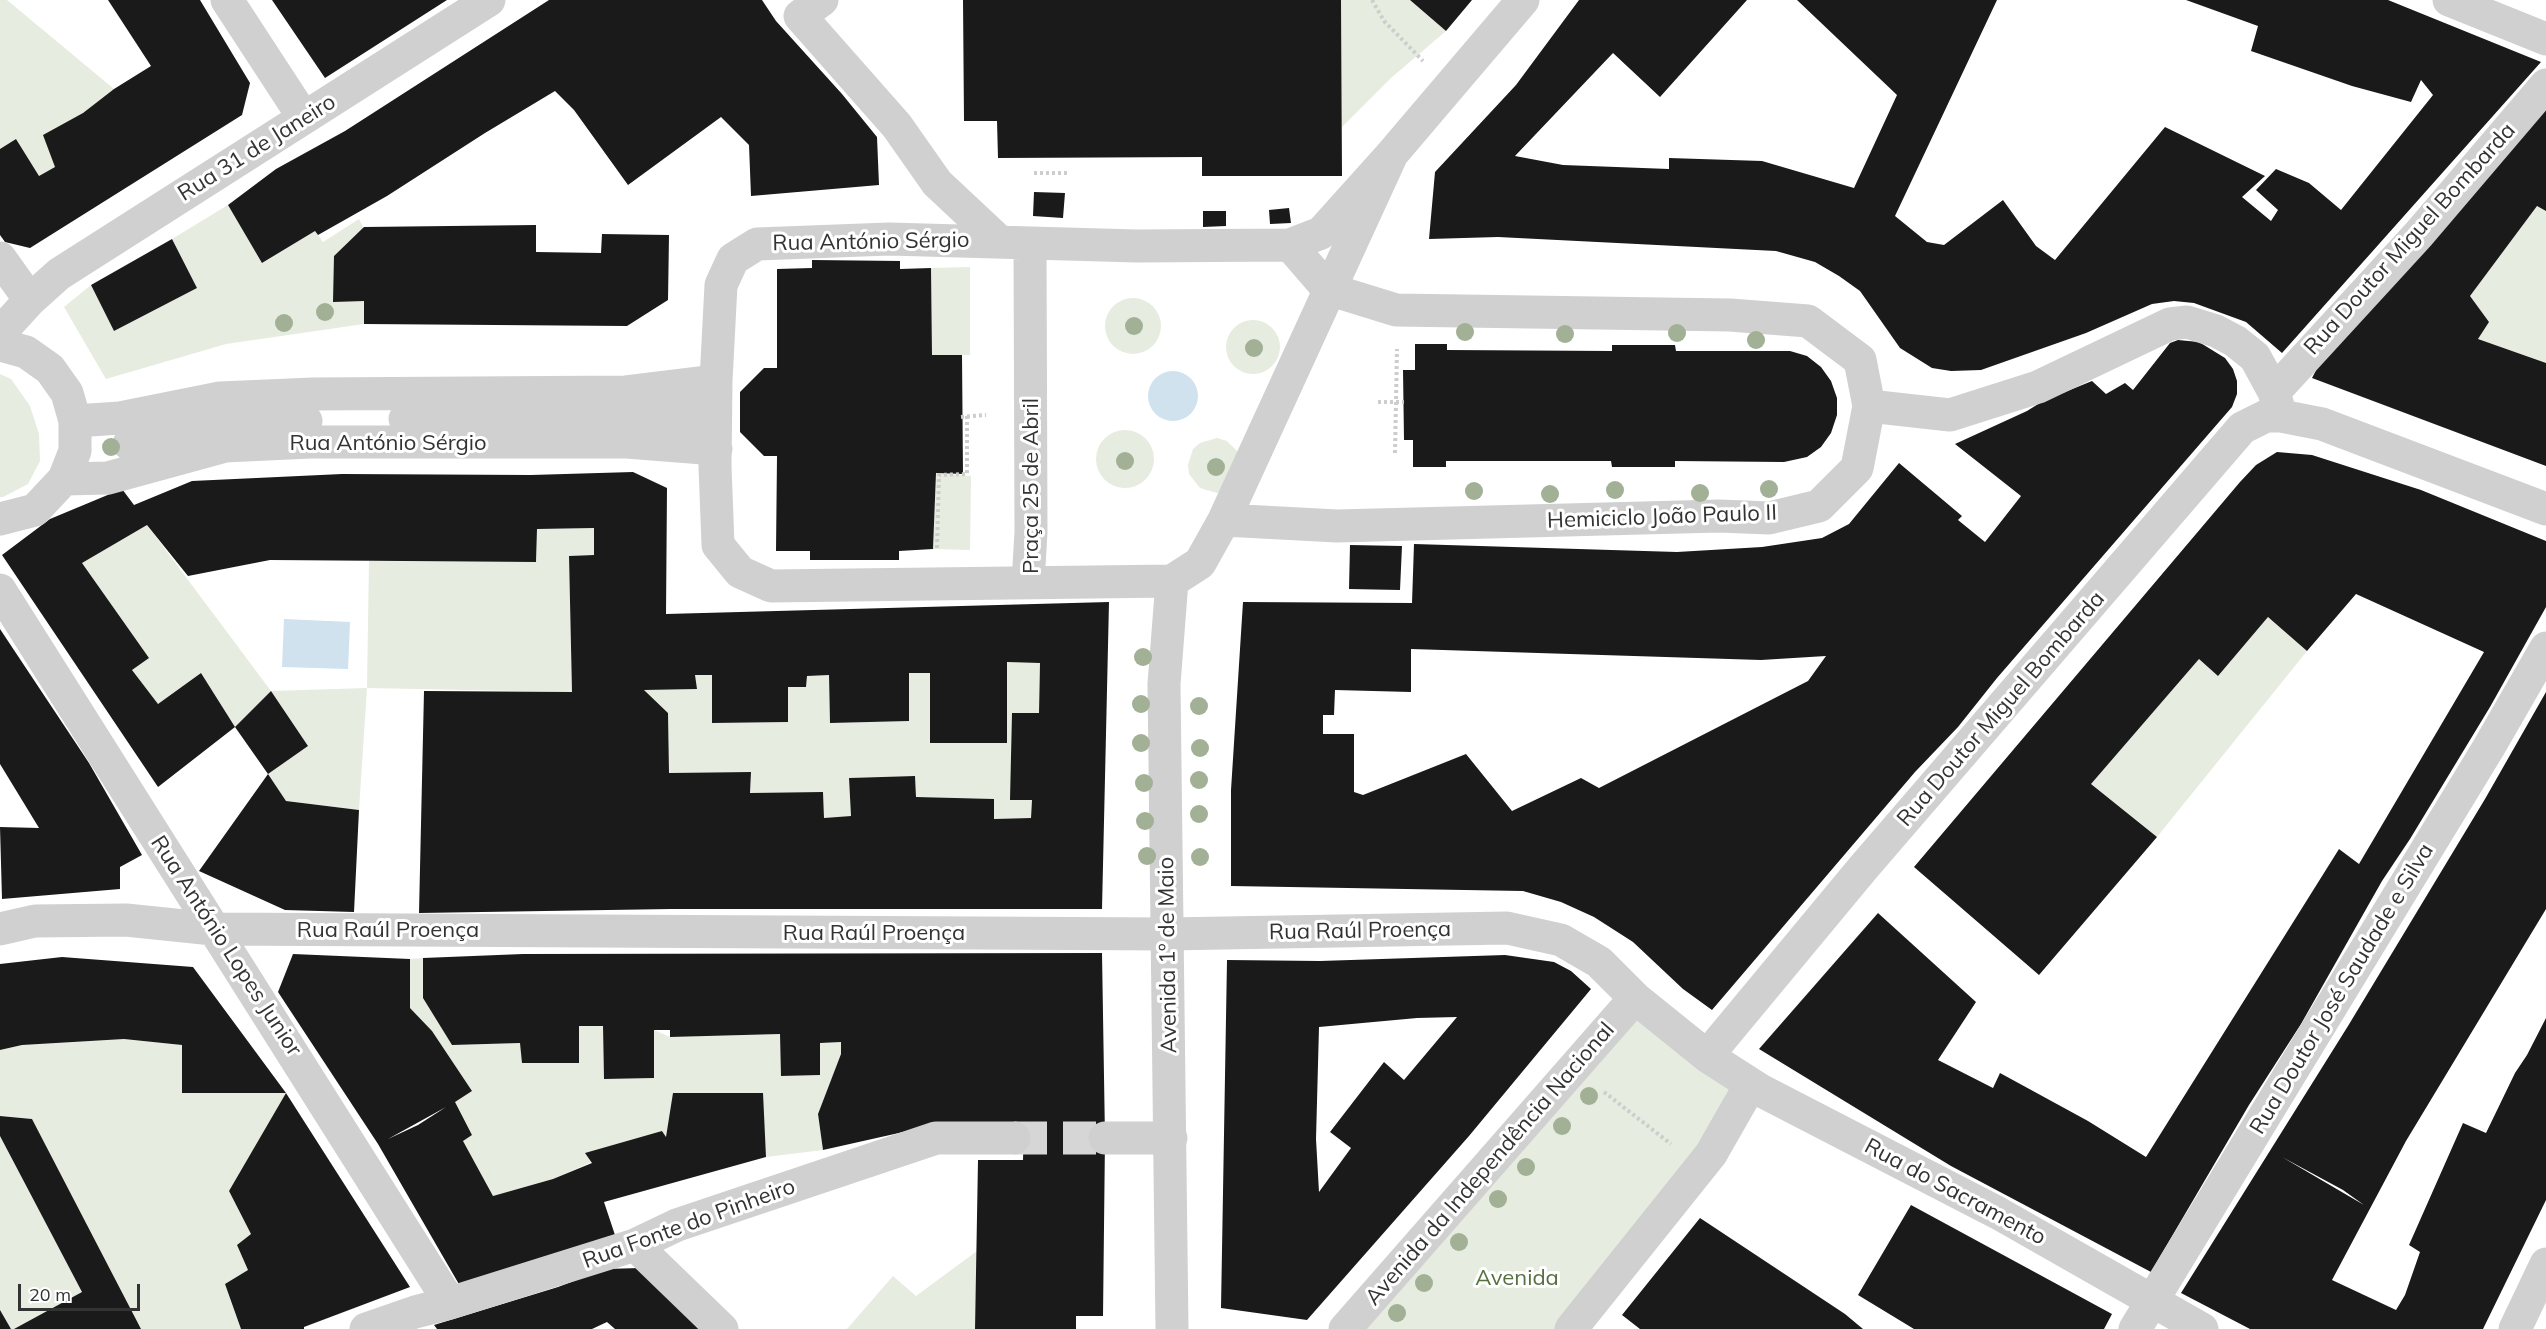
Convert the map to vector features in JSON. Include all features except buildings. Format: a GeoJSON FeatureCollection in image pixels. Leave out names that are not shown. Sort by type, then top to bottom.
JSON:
{"type":"FeatureCollection","features":[{"type":"Feature","properties":{"kind":"street"},"geometry":{"type":"LineString","coordinates":[[227,0],[304,118]]}},
{"type":"Feature","properties":{"kind":"street","name":"Rua 31 de Janeiro"},"geometry":{"type":"LineString","coordinates":[[0,333],[30,300],[59,274],[489,0]]}},
{"type":"Feature","properties":{"kind":"street"},"geometry":{"type":"LineString","coordinates":[[822,0],[800,16],[897,126],[937,183],[1015,243],[1137,246],[1290,245],[1320,233],[1392,154],[1523,0]]}},
{"type":"Feature","properties":{"kind":"street"},"geometry":{"type":"LineString","coordinates":[[2449,0],[2546,39]]}},
{"type":"Feature","properties":{"kind":"street","name":"Rua Doutor Miguel Bombarda"},"geometry":{"type":"LineString","coordinates":[[1707,1056],[1863,868],[2242,428],[2266,416],[2277,404],[2546,85]]}},
{"type":"Feature","properties":{"kind":"street"},"geometry":{"type":"LineString","coordinates":[[1172,581],[1200,563],[1224,520],[1328,289],[1392,154]]}},
{"type":"Feature","properties":{"kind":"street","name":"Rua António Sérgio"},"geometry":{"type":"LineString","coordinates":[[1015,243],[919,238],[757,244],[734,259],[721,285],[716,381],[718,545],[741,572],[771,586],[1028,583]]}},
{"type":"Feature","properties":{"kind":"street","name":"Praça 25 de Abril"},"geometry":{"type":"LineString","coordinates":[[1015,243],[1031,512],[1028,583],[1172,581]]}},
{"type":"Feature","properties":{"kind":"street"},"geometry":{"type":"LineString","coordinates":[[1290,245],[1328,289]]}},
{"type":"Feature","properties":{"kind":"street"},"geometry":{"type":"LineString","coordinates":[[0,258],[30,300],[13,349],[50,369],[67,393],[75,422],[75,451],[64,480],[35,510],[0,519]]}},
{"type":"Feature","properties":{"kind":"street","name":"Hemiciclo João Paulo II"},"geometry":{"type":"LineString","coordinates":[[1224,520],[1337,526],[1719,516],[1769,518],[1819,506],[1857,468],[1869,406],[1860,360],[1808,321],[1730,315],[1396,310],[1328,289]]}},
{"type":"Feature","properties":{"kind":"street"},"geometry":{"type":"LineString","coordinates":[[1869,406],[1950,415],[2038,387],[2170,324],[2187,322],[2235,340],[2255,357],[2277,404]]}},
{"type":"Feature","properties":{"kind":"street"},"geometry":{"type":"LineString","coordinates":[[75,422],[120,418],[220,398],[313,394],[626,392],[716,381]]}},
{"type":"Feature","properties":{"kind":"street","name":"Rua Doutor Miguel Bombarda"},"geometry":{"type":"LineString","coordinates":[[2277,404],[2322,424],[2546,509]]}},
{"type":"Feature","properties":{"kind":"street"},"geometry":{"type":"LineString","coordinates":[[129,444],[217,422],[716,416]]}},
{"type":"Feature","properties":{"kind":"street","name":"Rua António Sérgio"},"geometry":{"type":"LineString","coordinates":[[64,480],[108,478],[225,446],[310,442],[627,442],[716,449]]}},
{"type":"Feature","properties":{"kind":"street","name":"Avenida 1º de Maio"},"geometry":{"type":"LineString","coordinates":[[1172,581],[1164,684],[1172,1329]]}},
{"type":"Feature","properties":{"kind":"street","name":"Rua António Lopes Junior"},"geometry":{"type":"LineString","coordinates":[[0,590],[450,1303]]}},
{"type":"Feature","properties":{"kind":"street","name":"Rua Doutor José Saudade e Silva"},"geometry":{"type":"LineString","coordinates":[[2135,1329],[2489,747],[2546,648]]}},
{"type":"Feature","properties":{"kind":"street","name":"Rua Raúl Proença"},"geometry":{"type":"LineString","coordinates":[[0,929],[35,921],[126,920],[213,929],[1168,934],[1507,928],[1561,940],[1599,962],[1635,998],[1707,1056]]}},
{"type":"Feature","properties":{"kind":"street","name":"Avenida da Independência Nacional"},"geometry":{"type":"LineString","coordinates":[[1346,1329],[1635,998]]}},
{"type":"Feature","properties":{"kind":"street","name":"Rua do Sacramento"},"geometry":{"type":"LineString","coordinates":[[1707,1056],[1751,1084],[1998,1213],[2202,1329]]}},
{"type":"Feature","properties":{"kind":"street"},"geometry":{"type":"LineString","coordinates":[[1585,1324],[1711,1154],[1751,1084]]}},
{"type":"Feature","properties":{"kind":"street","name":"Rua Fonte do Pinheiro"},"geometry":{"type":"LineString","coordinates":[[366,1329],[420,1321],[450,1303],[635,1245],[677,1225],[936,1138],[1014,1138]]}},
{"type":"Feature","properties":{"kind":"street"},"geometry":{"type":"LineString","coordinates":[[1105,1138],[1171,1138]]}},
{"type":"Feature","properties":{"kind":"street"},"geometry":{"type":"LineString","coordinates":[[635,1245],[722,1329]]}},
{"type":"Feature","properties":{"kind":"street"},"geometry":{"type":"LineString","coordinates":[[2515,1329],[2546,1264]]}},
{"type":"Feature","properties":{"kind":"path"},"geometry":{"type":"LineString","coordinates":[[1372,0],[1384,21],[1449,88]]}},
{"type":"Feature","properties":{"kind":"path"},"geometry":{"type":"LineString","coordinates":[[1034,173],[1068,173]]}},
{"type":"Feature","properties":{"kind":"path"},"geometry":{"type":"LineString","coordinates":[[1395,453],[1397,349]]}},
{"type":"Feature","properties":{"kind":"path"},"geometry":{"type":"LineString","coordinates":[[1378,402],[1404,402]]}},
{"type":"Feature","properties":{"kind":"path"},"geometry":{"type":"LineString","coordinates":[[961,417],[987,415]]}},
{"type":"Feature","properties":{"kind":"path"},"geometry":{"type":"LineString","coordinates":[[948,548],[937,548],[939,475],[967,474],[967,416]]}},
{"type":"Feature","properties":{"kind":"path"},"geometry":{"type":"LineString","coordinates":[[1603,1091],[1611,1083]]}},
{"type":"Feature","properties":{"kind":"green space"},"geometry":{"type":"Polygon","coordinates":[[[0,0],[7,0],[114,89],[83,113],[44,135],[55,167],[39,176],[16,139],[0,149],[0,0]]]}},
{"type":"Feature","properties":{"kind":"green space"},"geometry":{"type":"Polygon","coordinates":[[[1341,0],[1410,0],[1446,31],[1391,78],[1342,127],[1341,0]]]}},
{"type":"Feature","properties":{"kind":"green space"},"geometry":{"type":"Polygon","coordinates":[[[228,205],[263,263],[315,231],[323,242],[359,219],[363,227],[364,324],[226,344],[106,379],[64,307],[91,285],[114,331],[197,288],[172,239],[228,205]]]}},
{"type":"Feature","properties":{"kind":"green space"},"geometry":{"type":"Polygon","coordinates":[[[2537,206],[2546,211],[2546,363],[2478,339],[2489,322],[2470,296],[2537,206]]]}},
{"type":"Feature","properties":{"kind":"green space"},"geometry":{"type":"Polygon","coordinates":[[[970,267],[970,355],[932,355],[931,268],[970,267]]]}},
{"type":"Feature","properties":{"kind":"green space"},"geometry":{"type":"Polygon","coordinates":[[[1127,298],[1139,298],[1153,306],[1161,320],[1159,337],[1153,346],[1139,354],[1127,354],[1110,342],[1105,332],[1105,320],[1117,303],[1127,298]]]}},
{"type":"Feature","properties":{"kind":"green space"},"geometry":{"type":"Polygon","coordinates":[[[1248,320],[1258,320],[1268,324],[1276,332],[1280,347],[1276,362],[1268,370],[1258,374],[1248,374],[1238,370],[1230,362],[1226,352],[1226,342],[1230,332],[1238,324],[1248,320]]]}},
{"type":"Feature","properties":{"kind":"green space"},"geometry":{"type":"Polygon","coordinates":[[[0,374],[11,379],[30,406],[39,434],[40,461],[28,484],[3,497],[0,497],[0,374]]]}},
{"type":"Feature","properties":{"kind":"green space"},"geometry":{"type":"Polygon","coordinates":[[[1125,430],[1136,432],[1149,443],[1154,459],[1152,470],[1141,483],[1125,488],[1114,486],[1101,475],[1096,459],[1098,448],[1109,435],[1125,430]]]}},
{"type":"Feature","properties":{"kind":"green space"},"geometry":{"type":"Polygon","coordinates":[[[1217,438],[1227,441],[1239,453],[1225,491],[1217,493],[1200,488],[1189,474],[1188,465],[1193,449],[1200,443],[1217,438]]]}},
{"type":"Feature","properties":{"kind":"green space"},"geometry":{"type":"Polygon","coordinates":[[[936,473],[971,476],[970,550],[933,549],[936,473]]]}},
{"type":"Feature","properties":{"kind":"green space"},"geometry":{"type":"Polygon","coordinates":[[[147,525],[271,691],[235,727],[201,673],[158,704],[132,670],[149,658],[82,563],[147,525]]]}},
{"type":"Feature","properties":{"kind":"green space"},"geometry":{"type":"Polygon","coordinates":[[[594,528],[594,555],[569,556],[572,692],[367,688],[369,561],[536,562],[537,529],[594,528]]]}},
{"type":"Feature","properties":{"kind":"green space"},"geometry":{"type":"Polygon","coordinates":[[[2268,617],[2307,651],[2157,837],[2091,784],[2199,659],[2218,675],[2268,617]]]}},
{"type":"Feature","properties":{"kind":"green space"},"geometry":{"type":"Polygon","coordinates":[[[1007,662],[1040,663],[1039,713],[1012,713],[1011,800],[1032,800],[1031,818],[994,819],[994,799],[916,797],[915,776],[849,778],[851,816],[824,818],[823,792],[750,793],[751,772],[669,773],[668,713],[644,690],[696,689],[695,675],[712,675],[712,723],[788,722],[788,687],[806,687],[807,676],[829,675],[830,723],[909,721],[909,673],[930,673],[930,743],[1007,743],[1007,662]]]}},
{"type":"Feature","properties":{"kind":"green space"},"geometry":{"type":"Polygon","coordinates":[[[367,688],[359,810],[286,801],[268,774],[308,746],[271,691],[367,688]]]}},
{"type":"Feature","properties":{"kind":"green space"},"geometry":{"type":"Polygon","coordinates":[[[423,958],[423,998],[452,1045],[520,1043],[579,1062],[579,1026],[603,1026],[604,1079],[654,1078],[654,1030],[670,1037],[780,1034],[782,1076],[820,1075],[820,1043],[841,1042],[841,1054],[818,1114],[823,1150],[766,1157],[762,1093],[674,1093],[666,1137],[662,1131],[553,1179],[493,1196],[463,1141],[472,1135],[455,1102],[472,1091],[432,1031],[410,1008],[410,959],[423,958]]]}},
{"type":"Feature","properties":{"kind":"green space","name":"Avenida"},"geometry":{"type":"Polygon","coordinates":[[[1635,998],[1751,1084],[1571,1329],[1346,1329],[1635,998]]]}},
{"type":"Feature","properties":{"kind":"green space"},"geometry":{"type":"Polygon","coordinates":[[[124,1039],[182,1045],[183,1093],[286,1093],[229,1191],[251,1234],[237,1245],[248,1270],[225,1284],[241,1329],[141,1329],[32,1119],[0,1116],[0,1050],[22,1045],[124,1039]]]}},
{"type":"Feature","properties":{"kind":"green space"},"geometry":{"type":"Polygon","coordinates":[[[0,1136],[82,1292],[14,1329],[11,1329],[0,1310],[0,1136]]]}},
{"type":"Feature","properties":{"kind":"green space"},"geometry":{"type":"Polygon","coordinates":[[[977,1251],[975,1329],[847,1329],[893,1276],[916,1296],[977,1251]]]}},
{"type":"Feature","properties":{"kind":"water"},"geometry":{"type":"Polygon","coordinates":[[[1173,371],[1191,378],[1198,396],[1191,414],[1173,421],[1155,414],[1148,396],[1155,378],[1173,371]]]}},
{"type":"Feature","properties":{"kind":"water"},"geometry":{"type":"Polygon","coordinates":[[[284,619],[350,622],[348,669],[282,667],[284,619]]]}},
{"type":"Feature","properties":{"kind":"tunnel"},"geometry":{"type":"LineString","coordinates":[[1014,1138],[1105,1138]]}}]}
